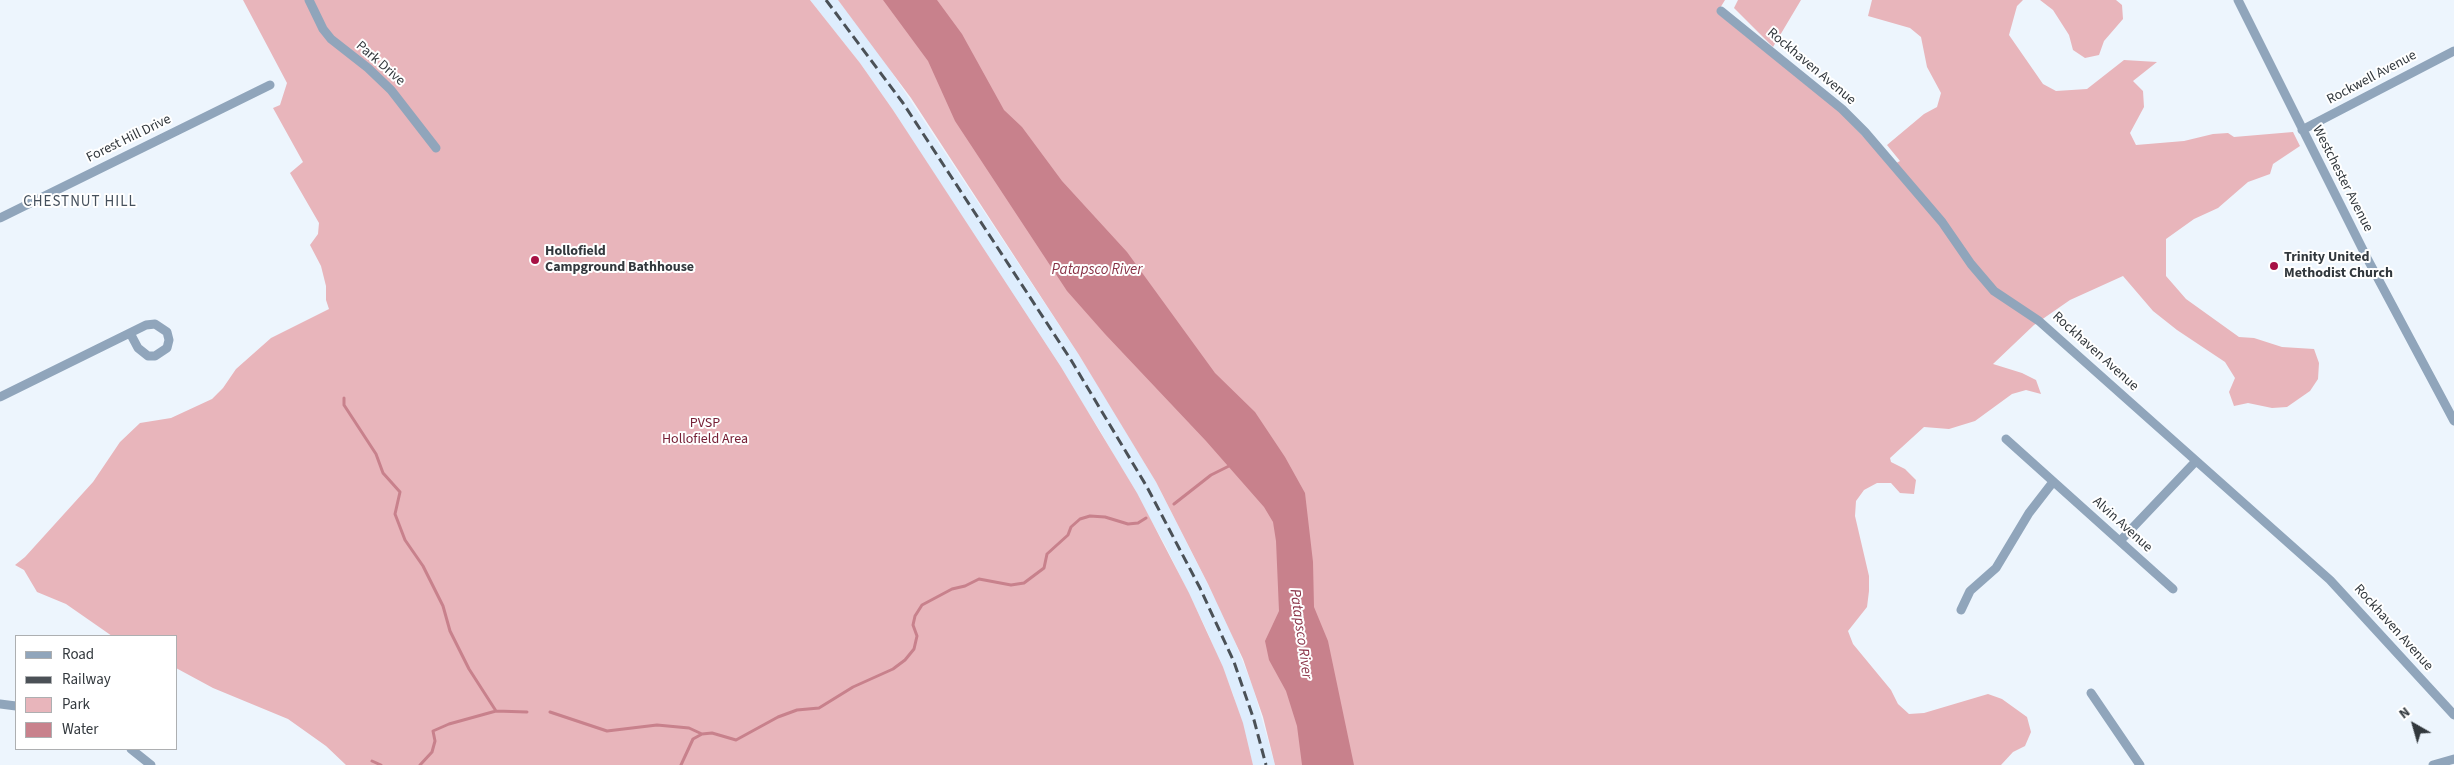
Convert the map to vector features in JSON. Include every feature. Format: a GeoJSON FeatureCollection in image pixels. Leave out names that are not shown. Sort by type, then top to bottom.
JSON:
{"type":"FeatureCollection","features":[{"type":"Feature","properties":{"kind":"street","name":"Park Drive"},"geometry":{"type":"LineString","coordinates":[[309,0],[323,29],[331,39],[368,68],[391,90],[436,148]]}},
{"type":"Feature","properties":{"kind":"street","name":"Westchester Avenue"},"geometry":{"type":"LineString","coordinates":[[2238,0],[2367,258],[2454,421]]}},
{"type":"Feature","properties":{"kind":"street","name":"Rockhaven Avenue"},"geometry":{"type":"LineString","coordinates":[[1721,10],[1842,109],[1865,132],[1942,222],[1971,264],[1994,291],[2039,321],[2330,580],[2454,715]]}},
{"type":"Feature","properties":{"kind":"street","name":"Rockwell Avenue"},"geometry":{"type":"LineString","coordinates":[[2302,130],[2454,51]]}},
{"type":"Feature","properties":{"kind":"street","name":"Forest Hill Drive"},"geometry":{"type":"LineString","coordinates":[[0,218],[270,85]]}},
{"type":"Feature","properties":{"kind":"street"},"geometry":{"type":"LineString","coordinates":[[0,397],[146,325],[155,324],[167,332],[169,340],[166,348],[155,356],[143,354],[130,334]]}},
{"type":"Feature","properties":{"kind":"street","name":"Alvin Avenue"},"geometry":{"type":"LineString","coordinates":[[2006,439],[2173,589]]}},
{"type":"Feature","properties":{"kind":"street"},"geometry":{"type":"LineString","coordinates":[[2120,541],[2196,461]]}},
{"type":"Feature","properties":{"kind":"street"},"geometry":{"type":"LineString","coordinates":[[1961,610],[1970,591],[1996,568],[2028,513],[2053,482]]}},
{"type":"Feature","properties":{"kind":"street"},"geometry":{"type":"LineString","coordinates":[[2091,693],[2140,765]]}},
{"type":"Feature","properties":{"kind":"street"},"geometry":{"type":"LineString","coordinates":[[0,704],[15,706]]}},
{"type":"Feature","properties":{"kind":"street"},"geometry":{"type":"LineString","coordinates":[[131,750],[151,765]]}},
{"type":"Feature","properties":{"kind":"street"},"geometry":{"type":"LineString","coordinates":[[2432,765],[2454,760]]}},
{"type":"Feature","properties":{"kind":"shaded area"},"geometry":{"type":"Polygon","coordinates":[[[810,0],[838,0],[877,50],[1079,355],[1118,418],[1156,482],[1227,622],[1253,687],[1275,765],[1253,765],[1233,694],[1207,631],[1165,545],[1099,429],[893,110],[860,63],[810,0]]]}},
{"type":"Feature","properties":{"kind":"green space","name":"PVSP Hollofield Area"},"geometry":{"type":"Polygon","coordinates":[[[243,0],[810,0],[860,63],[893,110],[1061,367],[1137,493],[1189,593],[1223,667],[1243,723],[1253,765],[346,765],[326,746],[288,719],[213,688],[178,669],[178,635],[111,635],[66,604],[37,592],[24,570],[15,565],[25,557],[93,482],[120,442],[140,423],[171,418],[212,399],[223,388],[236,369],[271,338],[329,309],[321,266],[310,245],[318,234],[319,223],[290,173],[303,162],[273,108],[280,105],[287,83],[243,0]]]}},
{"type":"Feature","properties":{"kind":"green space"},"geometry":{"type":"Polygon","coordinates":[[[838,0],[1725,0],[1717,13],[1841,113],[1891,166],[1900,161],[1887,145],[1924,114],[1937,107],[1941,93],[1927,67],[1921,37],[1910,28],[1868,16],[1872,0],[2023,0],[2017,6],[2009,35],[2043,84],[2056,91],[2087,89],[2124,60],[2157,62],[2133,81],[2143,91],[2144,107],[2130,133],[2136,145],[2184,141],[2213,134],[2228,133],[2234,137],[2293,132],[2300,146],[2273,164],[2270,174],[2248,182],[2218,208],[2194,219],[2166,239],[2166,276],[2186,299],[2239,337],[2254,338],[2282,347],[2314,349],[2319,363],[2318,379],[2310,391],[2287,407],[2272,408],[2248,403],[2234,406],[2229,392],[2235,378],[2225,362],[2177,330],[2153,311],[2123,276],[2070,300],[2034,325],[1993,364],[2022,373],[2036,380],[2041,394],[2026,390],[2012,394],[1975,421],[1949,429],[1924,427],[1890,458],[1891,462],[1905,469],[1916,480],[1914,494],[1900,493],[1891,483],[1877,483],[1864,490],[1856,501],[1855,516],[1869,576],[1869,591],[1867,607],[1848,631],[1853,644],[1891,690],[1898,704],[1909,714],[1924,713],[1988,694],[2002,699],[2027,717],[2031,732],[2025,746],[2013,752],[2001,765],[1275,765],[1263,717],[1243,659],[1208,584],[1156,482],[1079,355],[911,98],[838,0]]]}},
{"type":"Feature","properties":{"kind":"green space"},"geometry":{"type":"Polygon","coordinates":[[[1738,0],[1801,0],[1773,47],[1734,8],[1738,0]]]}},
{"type":"Feature","properties":{"kind":"green space"},"geometry":{"type":"Polygon","coordinates":[[[2040,0],[2116,0],[2122,5],[2123,19],[2104,41],[2099,55],[2085,58],[2073,50],[2069,35],[2053,10],[2040,0]]]}},
{"type":"Feature","properties":{"kind":"water","name":"Patapsco River"},"geometry":{"type":"Polygon","coordinates":[[[883,0],[937,0],[962,34],[1004,110],[1022,127],[1062,181],[1127,252],[1215,373],[1255,412],[1285,457],[1305,493],[1313,562],[1314,607],[1328,641],[1354,765],[1302,765],[1297,726],[1286,691],[1269,660],[1265,641],[1279,611],[1276,541],[1273,522],[1264,507],[1206,441],[1067,291],[955,121],[928,61],[883,0]]]}},
{"type":"Feature","properties":{"kind":"waterway"},"geometry":{"type":"LineString","coordinates":[[344,398],[344,405],[376,454],[383,473],[400,492],[395,514],[405,540],[423,566],[443,606],[450,631],[469,669],[496,711]]}},
{"type":"Feature","properties":{"kind":"waterway"},"geometry":{"type":"LineString","coordinates":[[1174,504],[1211,475],[1231,465]]}},
{"type":"Feature","properties":{"kind":"waterway"},"geometry":{"type":"LineString","coordinates":[[681,765],[693,739],[702,734],[712,733],[736,740],[778,717],[797,710],[819,708],[853,687],[893,669],[905,660],[914,649],[917,636],[913,625],[915,616],[922,605],[952,589],[965,586],[979,579],[1011,585],[1024,583],[1044,568],[1047,554],[1068,535],[1071,527],[1080,519],[1090,516],[1105,517],[1128,524],[1138,523],[1146,518]]}},
{"type":"Feature","properties":{"kind":"waterway"},"geometry":{"type":"LineString","coordinates":[[420,765],[432,752],[435,741],[433,731],[449,724],[496,711],[527,712]]}},
{"type":"Feature","properties":{"kind":"waterway"},"geometry":{"type":"LineString","coordinates":[[550,712],[607,731],[657,725],[689,728],[702,734]]}},
{"type":"Feature","properties":{"kind":"waterway"},"geometry":{"type":"LineString","coordinates":[[372,761],[381,765]]}},
{"type":"Feature","properties":{"kind":"railway"},"geometry":{"type":"LineString","coordinates":[[826,0],[903,103],[1071,360],[1147,487],[1200,588],[1234,662],[1254,720],[1266,765]]}},
{"type":"Feature","properties":{"kind":"place","name":"Hollofield Campground Bathhouse"},"geometry":{"type":"Point","coordinates":[535,260]}},
{"type":"Feature","properties":{"kind":"place","name":"Trinity United Methodist Church"},"geometry":{"type":"Point","coordinates":[2274,266]}},
{"type":"Feature","properties":{"kind":"district","name":"CHESTNUT HILL"},"geometry":{"type":"Point","coordinates":[80,203]}}]}
